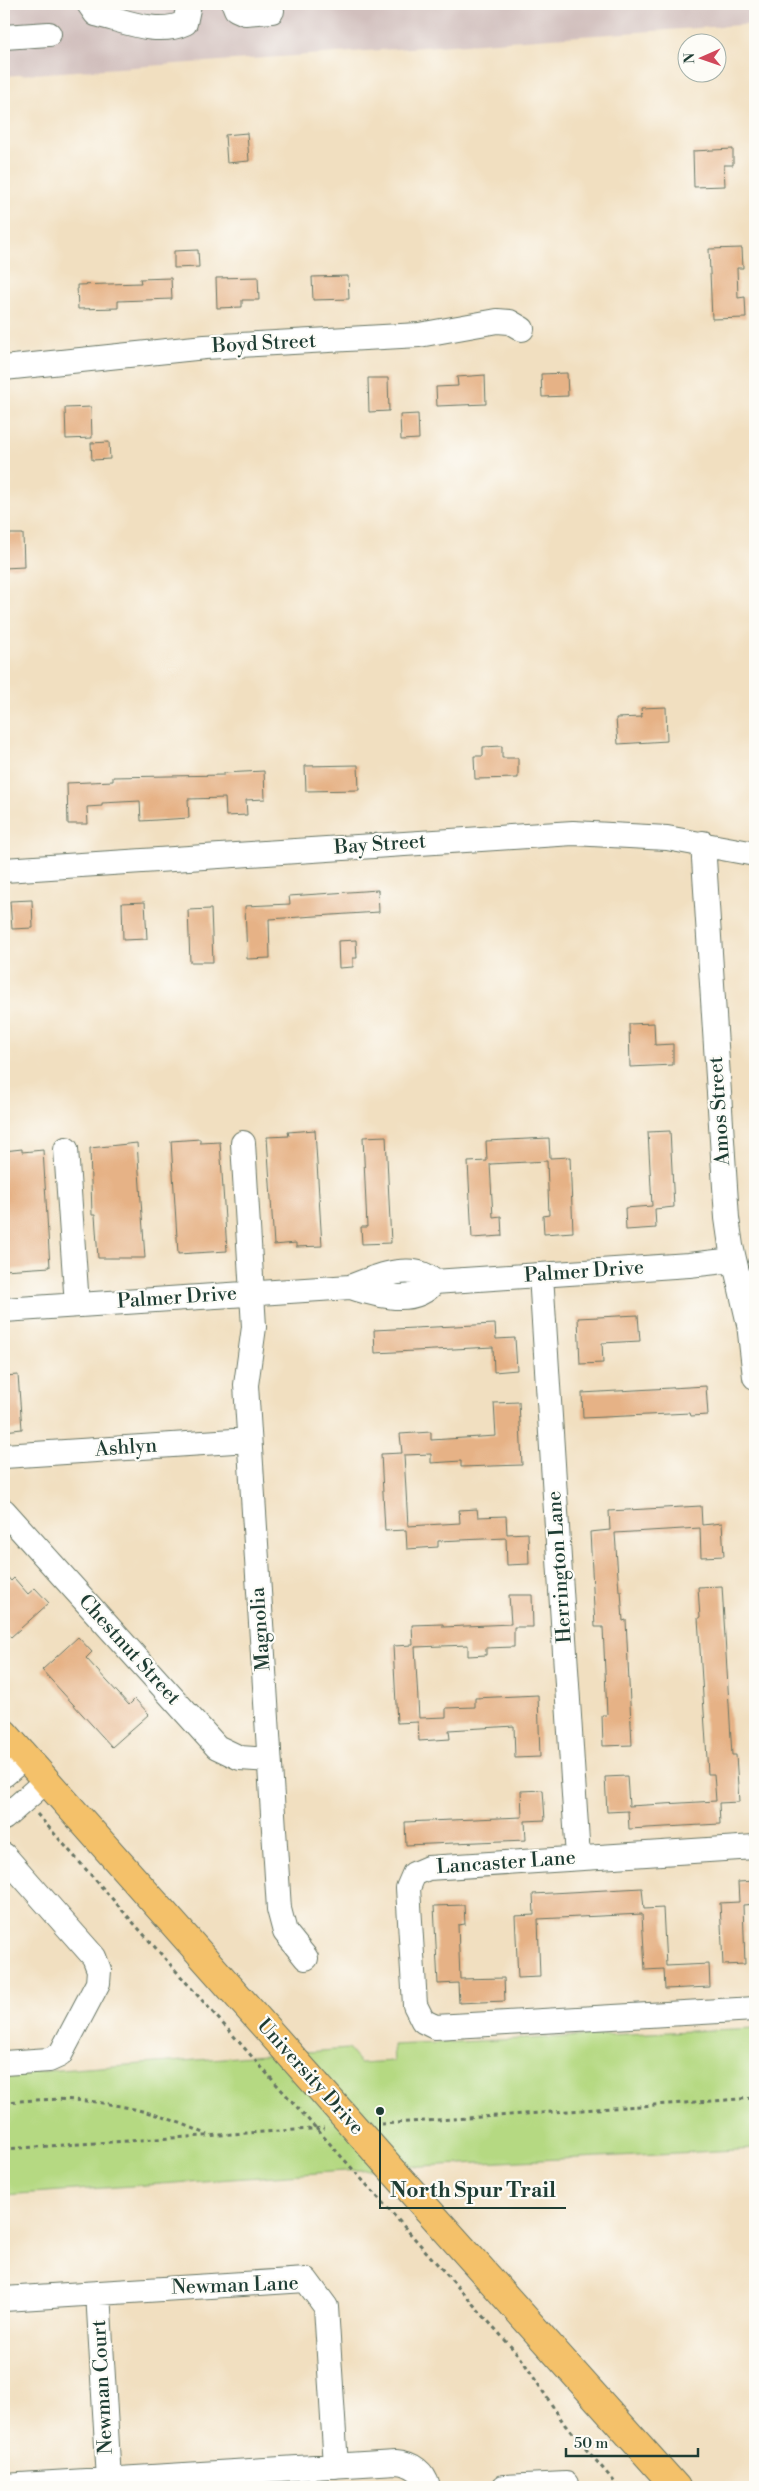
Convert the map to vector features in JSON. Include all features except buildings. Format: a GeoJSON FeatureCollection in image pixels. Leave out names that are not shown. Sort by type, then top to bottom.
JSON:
{"type":"FeatureCollection","features":[{"type":"Feature","properties":{"kind":"main road","name":"University Drive"},"geometry":{"type":"LineString","coordinates":[[4,1733],[676,2487]]}},
{"type":"Feature","properties":{"kind":"street"},"geometry":{"type":"LineString","coordinates":[[89,4],[96,14],[158,29],[173,28],[185,23],[189,4]]}},
{"type":"Feature","properties":{"kind":"street"},"geometry":{"type":"LineString","coordinates":[[234,4],[236,9],[245,13],[272,11]]}},
{"type":"Feature","properties":{"kind":"street"},"geometry":{"type":"LineString","coordinates":[[4,37],[49,34]]}},
{"type":"Feature","properties":{"kind":"street","name":"Boyd Street"},"geometry":{"type":"LineString","coordinates":[[4,368],[205,347],[419,334],[497,321],[510,322],[522,329]]}},
{"type":"Feature","properties":{"kind":"street","name":"Bay Street"},"geometry":{"type":"LineString","coordinates":[[4,870],[573,833],[645,836],[703,843],[755,854]]}},
{"type":"Feature","properties":{"kind":"street","name":"Amos Street"},"geometry":{"type":"LineString","coordinates":[[703,843],[727,1218],[734,1260],[748,1316],[755,1377]]}},
{"type":"Feature","properties":{"kind":"street","name":"Magnolia"},"geometry":{"type":"LineString","coordinates":[[243,1143],[254,1327],[245,1380],[280,1917],[290,1939],[306,1958]]}},
{"type":"Feature","properties":{"kind":"street"},"geometry":{"type":"LineString","coordinates":[[66,1149],[77,1305]]}},
{"type":"Feature","properties":{"kind":"street","name":"Palmer Drive"},"geometry":{"type":"LineString","coordinates":[[4,1310],[350,1287],[384,1296],[408,1296],[422,1293],[434,1282],[689,1265],[734,1260]]}},
{"type":"Feature","properties":{"kind":"street","name":"Herrington Lane"},"geometry":{"type":"LineString","coordinates":[[541,1275],[578,1858]]}},
{"type":"Feature","properties":{"kind":"street","name":"Ashlyn"},"geometry":{"type":"LineString","coordinates":[[4,1456],[249,1440]]}},
{"type":"Feature","properties":{"kind":"street","name":"Chestnut Street"},"geometry":{"type":"LineString","coordinates":[[4,1511],[217,1748],[240,1758],[269,1760]]}},
{"type":"Feature","properties":{"kind":"street"},"geometry":{"type":"LineString","coordinates":[[4,1775],[25,1757]]}},
{"type":"Feature","properties":{"kind":"street"},"geometry":{"type":"LineString","coordinates":[[4,1818],[46,1781]]}},
{"type":"Feature","properties":{"kind":"street","name":"Lancaster Lane"},"geometry":{"type":"LineString","coordinates":[[755,1847],[428,1868],[414,1874],[408,1888],[416,2010],[424,2021],[439,2028],[755,2009]]}},
{"type":"Feature","properties":{"kind":"street"},"geometry":{"type":"LineString","coordinates":[[4,1855],[94,1957],[100,1973],[98,1983],[60,2055],[48,2060],[4,2064]]}},
{"type":"Feature","properties":{"kind":"street","name":"Newman Lane"},"geometry":{"type":"LineString","coordinates":[[4,2299],[306,2280],[326,2307],[336,2466]]}},
{"type":"Feature","properties":{"kind":"street","name":"Newman Court"},"geometry":{"type":"LineString","coordinates":[[98,2293],[109,2480]]}},
{"type":"Feature","properties":{"kind":"street"},"geometry":{"type":"LineString","coordinates":[[4,2486],[396,2462],[406,2464],[423,2478]]}},
{"type":"Feature","properties":{"kind":"street"},"geometry":{"type":"LineString","coordinates":[[504,2487],[566,2484]]}},
{"type":"Feature","properties":{"kind":"path"},"geometry":{"type":"LineString","coordinates":[[24,1800],[521,2358],[564,2425],[619,2487]]}},
{"type":"Feature","properties":{"kind":"path"},"geometry":{"type":"LineString","coordinates":[[4,2102],[73,2100],[140,2109],[183,2123],[209,2135]]}},
{"type":"Feature","properties":{"kind":"shaded area"},"geometry":{"type":"Polygon","coordinates":[[[4,4],[755,4],[755,24],[4,76],[4,4]]]}},
{"type":"Feature","properties":{"kind":"green space"},"geometry":{"type":"Polygon","coordinates":[[[755,2028],[755,2149],[402,2167],[4,2195],[4,2074],[348,2049],[360,2063],[394,2061],[393,2045],[755,2028]]]}},
{"type":"Feature","properties":{"kind":"place","name":"North Spur Trail"},"geometry":{"type":"Point","coordinates":[380,2111]}}]}
